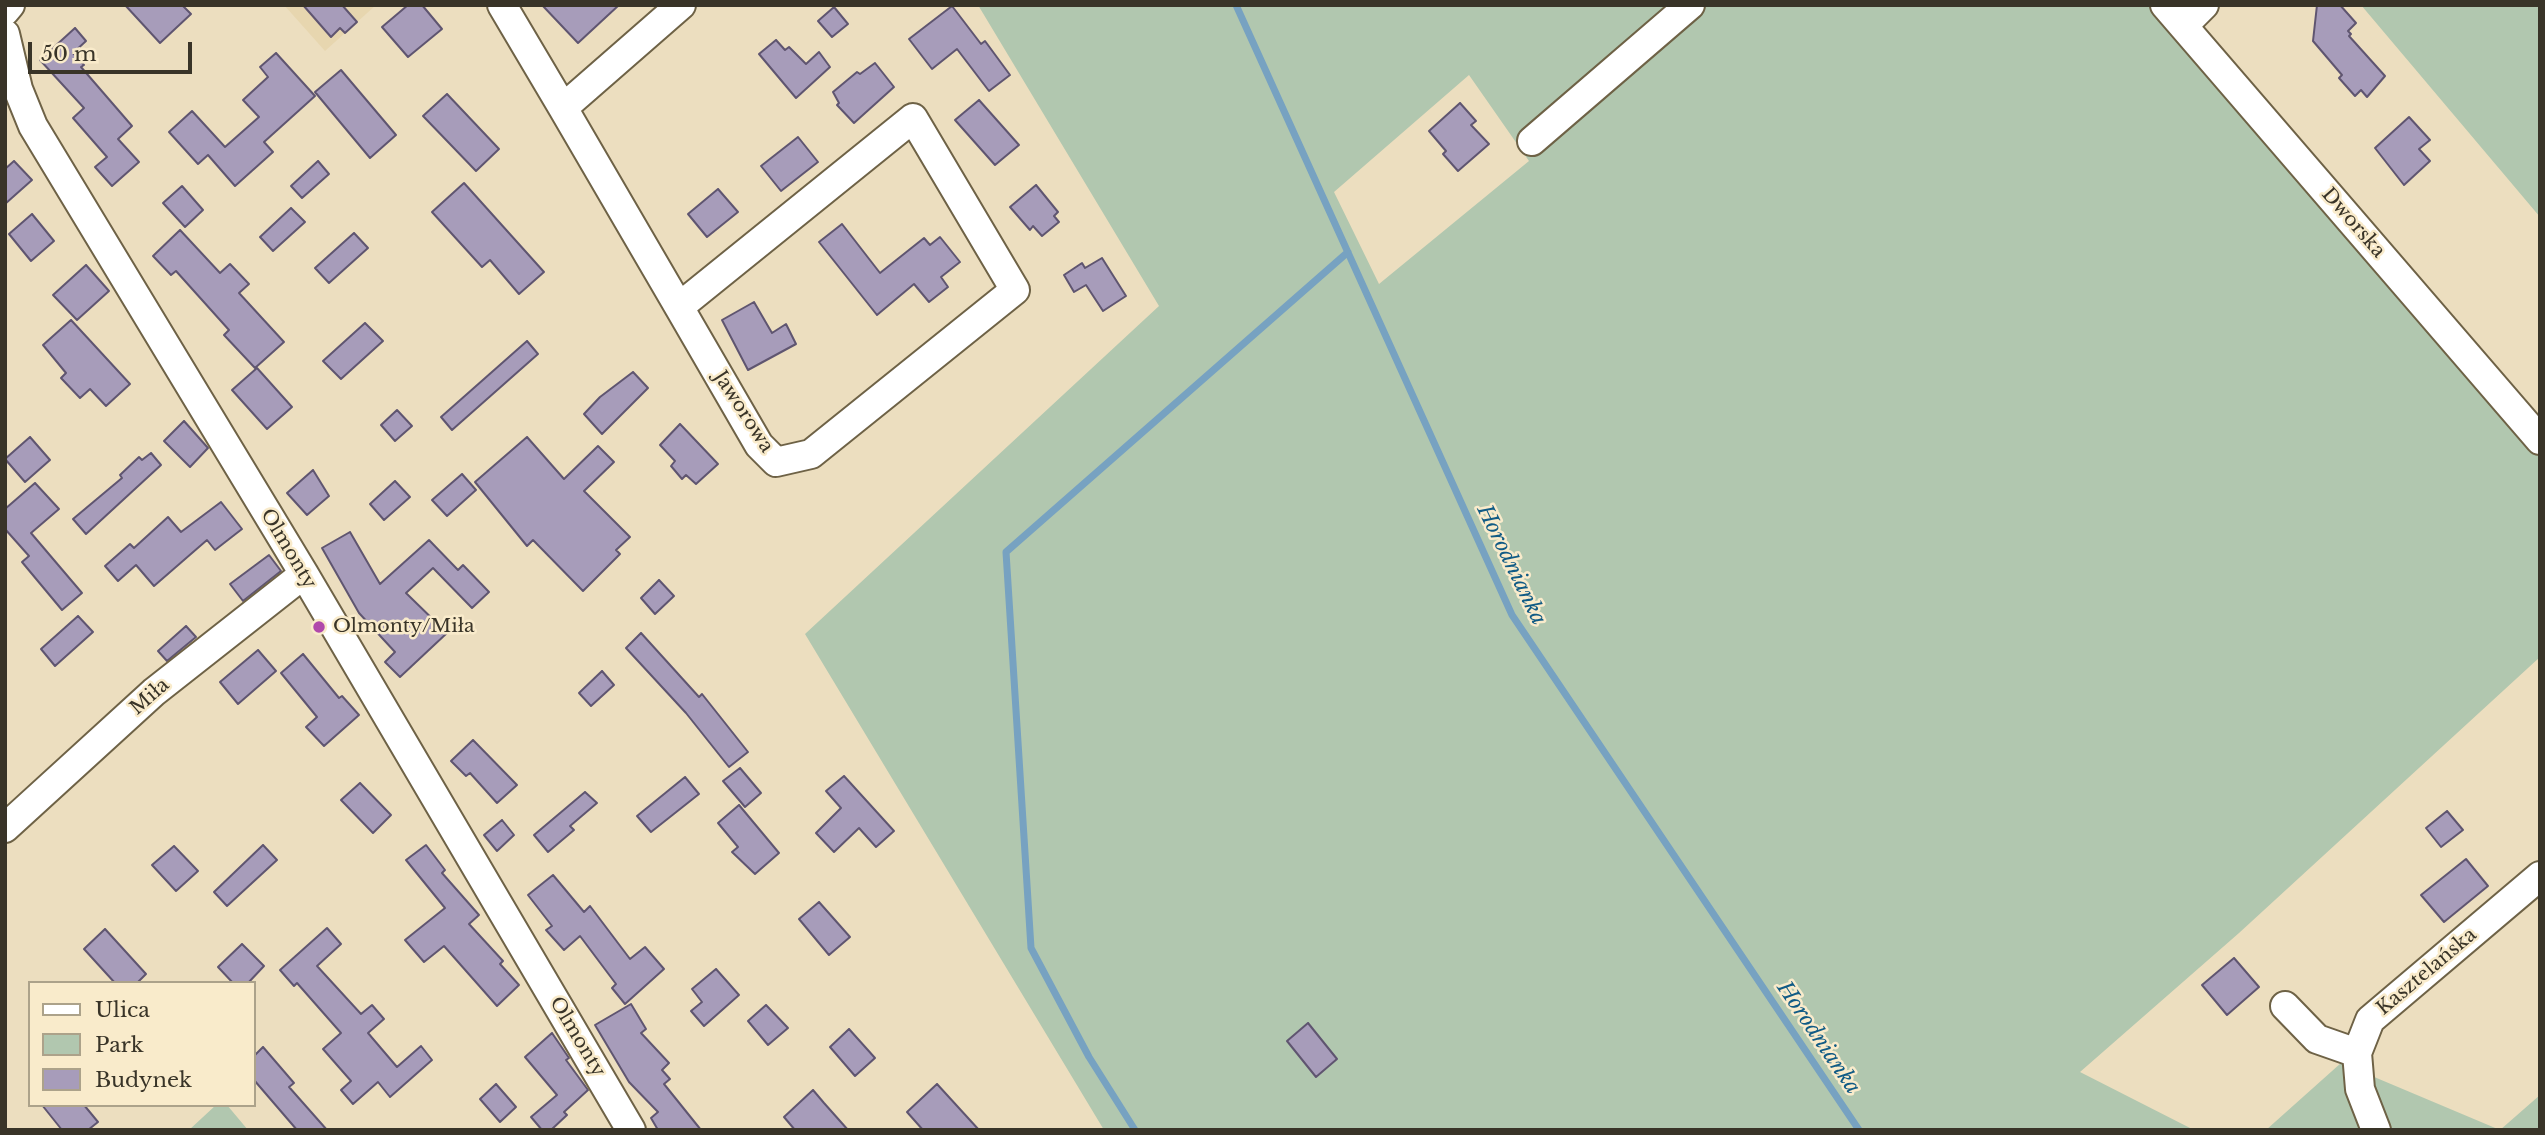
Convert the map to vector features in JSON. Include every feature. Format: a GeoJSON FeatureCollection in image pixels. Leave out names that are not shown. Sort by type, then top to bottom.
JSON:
{"type":"FeatureCollection","features":[{"type":"Feature","properties":{"kind":"street"},"geometry":{"type":"LineString","coordinates":[[5,11],[10,5]]}},
{"type":"Feature","properties":{"kind":"street","name":"Jaworowa"},"geometry":{"type":"LineString","coordinates":[[502,5],[563,108],[679,307],[760,445],[776,462],[811,454],[1015,290],[913,118],[679,307]]}},
{"type":"Feature","properties":{"kind":"street"},"geometry":{"type":"LineString","coordinates":[[563,108],[681,5]]}},
{"type":"Feature","properties":{"kind":"street"},"geometry":{"type":"LineString","coordinates":[[1532,141],[1689,5]]}},
{"type":"Feature","properties":{"kind":"street"},"geometry":{"type":"LineString","coordinates":[[2174,15],[2204,5]]}},
{"type":"Feature","properties":{"kind":"street","name":"Dworska"},"geometry":{"type":"LineString","coordinates":[[2174,15],[2540,440]]}},
{"type":"Feature","properties":{"kind":"street","name":"Olmonty"},"geometry":{"type":"LineString","coordinates":[[5,34],[18,89],[33,126],[303,574],[632,1130]]}},
{"type":"Feature","properties":{"kind":"street"},"geometry":{"type":"LineString","coordinates":[[5,90],[33,126]]}},
{"type":"Feature","properties":{"kind":"street","name":"Miła"},"geometry":{"type":"LineString","coordinates":[[5,828],[154,692],[303,574]]}},
{"type":"Feature","properties":{"kind":"street","name":"Kasztelańska"},"geometry":{"type":"LineString","coordinates":[[2376,1130],[2360,1089],[2357,1053],[2370,1020],[2540,876]]}},
{"type":"Feature","properties":{"kind":"street"},"geometry":{"type":"LineString","coordinates":[[2285,1006],[2317,1040],[2357,1053]]}},
{"type":"Feature","properties":{"kind":"shaded area"},"geometry":{"type":"Polygon","coordinates":[[[284,5],[376,5],[325,51],[284,5]]]}},
{"type":"Feature","properties":{"kind":"green space"},"geometry":{"type":"Polygon","coordinates":[[[978,5],[2152,5],[2540,458],[2540,657],[2239,933],[2080,1072],[2194,1130],[1104,1130],[805,634],[1159,306],[978,5]],[[1469,75],[1334,192],[1379,284],[1529,161],[1469,75]]]}},
{"type":"Feature","properties":{"kind":"green space"},"geometry":{"type":"Polygon","coordinates":[[[2361,5],[2540,5],[2540,217],[2361,5]]]}},
{"type":"Feature","properties":{"kind":"green space"},"geometry":{"type":"Polygon","coordinates":[[[2341,1063],[2500,1130],[2266,1130],[2341,1063]]]}},
{"type":"Feature","properties":{"kind":"green space"},"geometry":{"type":"Polygon","coordinates":[[[2540,1095],[2540,1130],[2500,1130],[2540,1095]]]}},
{"type":"Feature","properties":{"kind":"green space"},"geometry":{"type":"Polygon","coordinates":[[[214,1107],[229,1107],[248,1130],[189,1130],[214,1107]]]}},
{"type":"Feature","properties":{"kind":"building"},"geometry":{"type":"Polygon","coordinates":[[[125,5],[182,5],[191,14],[160,43],[125,5]]]}},
{"type":"Feature","properties":{"kind":"building"},"geometry":{"type":"Polygon","coordinates":[[[303,5],[342,5],[357,22],[345,33],[340,28],[331,37],[303,5]]]}},
{"type":"Feature","properties":{"kind":"building"},"geometry":{"type":"Polygon","coordinates":[[[408,5],[422,5],[442,29],[408,57],[382,27],[408,5]]]}},
{"type":"Feature","properties":{"kind":"building"},"geometry":{"type":"Polygon","coordinates":[[[542,5],[619,5],[578,43],[542,5]]]}},
{"type":"Feature","properties":{"kind":"building"},"geometry":{"type":"Polygon","coordinates":[[[2317,5],[2340,5],[2356,23],[2348,31],[2351,34],[2349,36],[2385,76],[2367,97],[2361,90],[2355,96],[2339,78],[2342,75],[2313,41],[2317,5]]]}},
{"type":"Feature","properties":{"kind":"building"},"geometry":{"type":"Polygon","coordinates":[[[952,6],[981,44],[985,41],[1010,75],[989,91],[957,49],[932,69],[909,39],[952,6]]]}},
{"type":"Feature","properties":{"kind":"building"},"geometry":{"type":"Polygon","coordinates":[[[834,7],[848,24],[832,37],[818,21],[834,7]]]}},
{"type":"Feature","properties":{"kind":"building"},"geometry":{"type":"Polygon","coordinates":[[[75,28],[86,41],[73,53],[84,65],[81,67],[132,126],[118,139],[139,162],[112,186],[95,167],[107,157],[73,118],[84,108],[40,60],[75,28]]]}},
{"type":"Feature","properties":{"kind":"building"},"geometry":{"type":"Polygon","coordinates":[[[776,40],[785,50],[789,47],[806,64],[819,52],[830,67],[796,98],[759,54],[776,40]]]}},
{"type":"Feature","properties":{"kind":"building"},"geometry":{"type":"Polygon","coordinates":[[[276,53],[315,96],[264,142],[273,152],[235,186],[208,155],[198,164],[169,132],[192,111],[225,147],[259,117],[243,100],[268,77],[260,67],[276,53]]]}},
{"type":"Feature","properties":{"kind":"building"},"geometry":{"type":"Polygon","coordinates":[[[875,63],[894,87],[854,123],[837,105],[839,103],[833,92],[857,72],[860,74],[875,63]]]}},
{"type":"Feature","properties":{"kind":"building"},"geometry":{"type":"Polygon","coordinates":[[[341,70],[396,135],[370,158],[315,92],[341,70]]]}},
{"type":"Feature","properties":{"kind":"building"},"geometry":{"type":"Polygon","coordinates":[[[447,94],[499,149],[476,171],[423,116],[447,94]]]}},
{"type":"Feature","properties":{"kind":"building"},"geometry":{"type":"Polygon","coordinates":[[[979,100],[1019,145],[995,165],[955,120],[979,100]]]}},
{"type":"Feature","properties":{"kind":"building"},"geometry":{"type":"Polygon","coordinates":[[[1460,103],[1476,121],[1471,125],[1489,144],[1458,171],[1443,154],[1446,151],[1429,131],[1460,103]]]}},
{"type":"Feature","properties":{"kind":"building"},"geometry":{"type":"Polygon","coordinates":[[[2409,117],[2430,140],[2419,149],[2430,161],[2404,185],[2375,148],[2409,117]]]}},
{"type":"Feature","properties":{"kind":"building"},"geometry":{"type":"Polygon","coordinates":[[[798,137],[818,162],[781,191],[761,166],[798,137]]]}},
{"type":"Feature","properties":{"kind":"building"},"geometry":{"type":"Polygon","coordinates":[[[14,161],[32,180],[5,204],[5,169],[14,161]]]}},
{"type":"Feature","properties":{"kind":"building"},"geometry":{"type":"Polygon","coordinates":[[[318,161],[329,174],[302,198],[291,186],[318,161]]]}},
{"type":"Feature","properties":{"kind":"building"},"geometry":{"type":"Polygon","coordinates":[[[464,183],[544,272],[519,294],[490,260],[482,267],[432,212],[464,183]]]}},
{"type":"Feature","properties":{"kind":"building"},"geometry":{"type":"Polygon","coordinates":[[[1036,185],[1058,212],[1054,216],[1059,222],[1042,236],[1033,226],[1030,230],[1010,207],[1036,185]]]}},
{"type":"Feature","properties":{"kind":"building"},"geometry":{"type":"Polygon","coordinates":[[[182,186],[203,210],[185,227],[163,203],[182,186]]]}},
{"type":"Feature","properties":{"kind":"building"},"geometry":{"type":"Polygon","coordinates":[[[718,189],[738,212],[707,237],[688,214],[718,189]]]}},
{"type":"Feature","properties":{"kind":"building"},"geometry":{"type":"Polygon","coordinates":[[[291,208],[305,222],[273,251],[260,237],[291,208]]]}},
{"type":"Feature","properties":{"kind":"building"},"geometry":{"type":"Polygon","coordinates":[[[32,214],[54,241],[31,261],[9,234],[32,214]]]}},
{"type":"Feature","properties":{"kind":"building"},"geometry":{"type":"Polygon","coordinates":[[[842,224],[880,273],[924,238],[930,245],[940,237],[960,262],[941,277],[948,287],[929,302],[914,284],[877,315],[819,242],[842,224]]]}},
{"type":"Feature","properties":{"kind":"building"},"geometry":{"type":"Polygon","coordinates":[[[180,230],[220,273],[230,264],[249,284],[239,293],[284,342],[255,368],[224,335],[229,330],[176,271],[171,275],[153,256],[180,230]]]}},
{"type":"Feature","properties":{"kind":"building"},"geometry":{"type":"Polygon","coordinates":[[[354,233],[368,248],[329,283],[315,268],[354,233]]]}},
{"type":"Feature","properties":{"kind":"building"},"geometry":{"type":"Polygon","coordinates":[[[1102,258],[1126,296],[1103,311],[1086,285],[1074,292],[1064,275],[1082,263],[1085,268],[1102,258]]]}},
{"type":"Feature","properties":{"kind":"building"},"geometry":{"type":"Polygon","coordinates":[[[86,265],[109,291],[77,320],[53,295],[86,265]]]}},
{"type":"Feature","properties":{"kind":"building"},"geometry":{"type":"Polygon","coordinates":[[[754,302],[772,333],[786,324],[796,344],[748,370],[722,320],[754,302]]]}},
{"type":"Feature","properties":{"kind":"building"},"geometry":{"type":"Polygon","coordinates":[[[71,320],[130,384],[106,406],[90,389],[80,398],[61,378],[66,373],[43,345],[71,320]]]}},
{"type":"Feature","properties":{"kind":"building"},"geometry":{"type":"Polygon","coordinates":[[[365,323],[383,341],[341,379],[323,361],[365,323]]]}},
{"type":"Feature","properties":{"kind":"building"},"geometry":{"type":"Polygon","coordinates":[[[527,341],[538,354],[452,430],[441,417],[527,341]]]}},
{"type":"Feature","properties":{"kind":"building"},"geometry":{"type":"Polygon","coordinates":[[[257,368],[292,407],[267,429],[232,390],[257,368]]]}},
{"type":"Feature","properties":{"kind":"building"},"geometry":{"type":"Polygon","coordinates":[[[633,372],[648,388],[602,434],[584,414],[600,397],[633,372]]]}},
{"type":"Feature","properties":{"kind":"building"},"geometry":{"type":"Polygon","coordinates":[[[397,410],[412,426],[395,441],[381,425],[397,410]]]}},
{"type":"Feature","properties":{"kind":"building"},"geometry":{"type":"Polygon","coordinates":[[[184,421],[208,448],[190,467],[164,441],[184,421]]]}},
{"type":"Feature","properties":{"kind":"building"},"geometry":{"type":"Polygon","coordinates":[[[680,424],[718,464],[696,484],[686,475],[682,479],[671,466],[675,461],[660,445],[680,424]]]}},
{"type":"Feature","properties":{"kind":"building"},"geometry":{"type":"Polygon","coordinates":[[[30,437],[50,460],[25,482],[5,459],[30,437]]]}},
{"type":"Feature","properties":{"kind":"building"},"geometry":{"type":"Polygon","coordinates":[[[527,437],[564,479],[598,446],[614,462],[584,491],[630,537],[616,550],[620,554],[583,591],[533,540],[527,546],[475,482],[527,437]]]}},
{"type":"Feature","properties":{"kind":"building"},"geometry":{"type":"Polygon","coordinates":[[[151,453],[161,465],[86,534],[73,519],[122,478],[120,475],[139,457],[142,460],[151,453]]]}},
{"type":"Feature","properties":{"kind":"building"},"geometry":{"type":"Polygon","coordinates":[[[313,470],[329,496],[307,515],[287,493],[313,470]]]}},
{"type":"Feature","properties":{"kind":"building"},"geometry":{"type":"Polygon","coordinates":[[[462,474],[476,490],[447,516],[432,500],[462,474]]]}},
{"type":"Feature","properties":{"kind":"building"},"geometry":{"type":"Polygon","coordinates":[[[395,481],[410,497],[384,520],[370,504],[395,481]]]}},
{"type":"Feature","properties":{"kind":"building"},"geometry":{"type":"Polygon","coordinates":[[[35,483],[59,509],[31,533],[82,593],[62,610],[22,562],[29,556],[5,529],[5,509],[35,483]]]}},
{"type":"Feature","properties":{"kind":"building"},"geometry":{"type":"Polygon","coordinates":[[[221,502],[242,529],[215,550],[207,540],[154,586],[136,565],[118,581],[105,566],[130,544],[134,548],[168,517],[181,532],[221,502]]]}},
{"type":"Feature","properties":{"kind":"building"},"geometry":{"type":"Polygon","coordinates":[[[350,532],[380,584],[429,540],[458,570],[463,565],[489,592],[472,608],[433,568],[406,593],[447,633],[400,677],[385,662],[395,652],[359,613],[322,548],[350,532]]]}},
{"type":"Feature","properties":{"kind":"building"},"geometry":{"type":"Polygon","coordinates":[[[269,555],[281,571],[243,601],[230,584],[269,555]]]}},
{"type":"Feature","properties":{"kind":"building"},"geometry":{"type":"Polygon","coordinates":[[[659,580],[674,596],[655,614],[641,598],[659,580]]]}},
{"type":"Feature","properties":{"kind":"building"},"geometry":{"type":"Polygon","coordinates":[[[78,616],[93,632],[55,666],[41,649],[78,616]]]}},
{"type":"Feature","properties":{"kind":"building"},"geometry":{"type":"Polygon","coordinates":[[[186,626],[196,637],[167,661],[158,651],[186,626]]]}},
{"type":"Feature","properties":{"kind":"building"},"geometry":{"type":"Polygon","coordinates":[[[641,633],[699,697],[702,694],[748,752],[729,767],[686,713],[626,648],[641,633]]]}},
{"type":"Feature","properties":{"kind":"building"},"geometry":{"type":"Polygon","coordinates":[[[258,650],[276,671],[238,704],[220,682],[258,650]]]}},
{"type":"Feature","properties":{"kind":"building"},"geometry":{"type":"Polygon","coordinates":[[[303,654],[339,698],[342,696],[359,715],[324,746],[306,727],[317,717],[281,673],[303,654]]]}},
{"type":"Feature","properties":{"kind":"building"},"geometry":{"type":"Polygon","coordinates":[[[602,671],[614,685],[591,706],[579,693],[602,671]]]}},
{"type":"Feature","properties":{"kind":"building"},"geometry":{"type":"Polygon","coordinates":[[[473,740],[517,785],[497,803],[470,773],[466,776],[451,761],[473,740]]]}},
{"type":"Feature","properties":{"kind":"building"},"geometry":{"type":"Polygon","coordinates":[[[740,768],[761,793],[745,807],[723,781],[740,768]]]}},
{"type":"Feature","properties":{"kind":"building"},"geometry":{"type":"Polygon","coordinates":[[[844,776],[894,831],[876,847],[859,828],[834,852],[816,833],[841,808],[826,791],[844,776]]]}},
{"type":"Feature","properties":{"kind":"building"},"geometry":{"type":"Polygon","coordinates":[[[685,777],[699,794],[651,832],[637,816],[685,777]]]}},
{"type":"Feature","properties":{"kind":"building"},"geometry":{"type":"Polygon","coordinates":[[[360,783],[391,815],[373,833],[341,800],[360,783]]]}},
{"type":"Feature","properties":{"kind":"building"},"geometry":{"type":"Polygon","coordinates":[[[585,792],[597,803],[570,826],[574,830],[548,852],[534,835],[585,792]]]}},
{"type":"Feature","properties":{"kind":"building"},"geometry":{"type":"Polygon","coordinates":[[[739,805],[779,853],[755,874],[732,852],[738,847],[718,823],[739,805]]]}},
{"type":"Feature","properties":{"kind":"building"},"geometry":{"type":"Polygon","coordinates":[[[2447,811],[2463,830],[2441,847],[2426,828],[2447,811]]]}},
{"type":"Feature","properties":{"kind":"building"},"geometry":{"type":"Polygon","coordinates":[[[502,820],[514,835],[497,851],[484,835],[502,820]]]}},
{"type":"Feature","properties":{"kind":"building"},"geometry":{"type":"Polygon","coordinates":[[[263,845],[277,860],[227,906],[214,892],[263,845]]]}},
{"type":"Feature","properties":{"kind":"building"},"geometry":{"type":"Polygon","coordinates":[[[426,845],[445,870],[442,873],[479,915],[469,924],[503,961],[500,964],[519,985],[497,1006],[444,946],[424,962],[405,940],[445,908],[406,860],[426,845]]]}},
{"type":"Feature","properties":{"kind":"building"},"geometry":{"type":"Polygon","coordinates":[[[174,846],[198,871],[176,891],[152,865],[174,846]]]}},
{"type":"Feature","properties":{"kind":"building"},"geometry":{"type":"Polygon","coordinates":[[[2466,859],[2488,886],[2444,922],[2421,895],[2466,859]]]}},
{"type":"Feature","properties":{"kind":"building"},"geometry":{"type":"Polygon","coordinates":[[[553,875],[584,912],[590,906],[630,959],[645,947],[664,969],[625,1004],[612,988],[616,984],[580,936],[564,950],[546,930],[552,926],[528,895],[553,875]]]}},
{"type":"Feature","properties":{"kind":"building"},"geometry":{"type":"Polygon","coordinates":[[[819,902],[850,937],[829,955],[799,919],[819,902]]]}},
{"type":"Feature","properties":{"kind":"building"},"geometry":{"type":"Polygon","coordinates":[[[327,928],[341,944],[317,966],[361,1014],[372,1005],[384,1019],[368,1033],[397,1067],[421,1046],[432,1060],[390,1097],[378,1082],[353,1104],[341,1090],[351,1081],[323,1049],[341,1033],[297,983],[294,986],[280,970],[327,928]]]}},
{"type":"Feature","properties":{"kind":"building"},"geometry":{"type":"Polygon","coordinates":[[[105,929],[146,974],[139,981],[113,981],[84,949],[105,929]]]}},
{"type":"Feature","properties":{"kind":"building"},"geometry":{"type":"Polygon","coordinates":[[[242,944],[264,966],[250,981],[231,981],[218,967],[242,944]]]}},
{"type":"Feature","properties":{"kind":"building"},"geometry":{"type":"Polygon","coordinates":[[[2234,958],[2259,987],[2227,1015],[2202,985],[2234,958]]]}},
{"type":"Feature","properties":{"kind":"building"},"geometry":{"type":"Polygon","coordinates":[[[716,969],[739,995],[704,1026],[691,1011],[702,1002],[692,989],[716,969]]]}},
{"type":"Feature","properties":{"kind":"building"},"geometry":{"type":"Polygon","coordinates":[[[631,1004],[646,1029],[641,1033],[669,1063],[662,1070],[670,1079],[664,1084],[701,1130],[658,1130],[651,1118],[658,1112],[629,1082],[595,1025],[631,1004]]]}},
{"type":"Feature","properties":{"kind":"building"},"geometry":{"type":"Polygon","coordinates":[[[766,1005],[788,1028],[768,1045],[748,1021],[766,1005]]]}},
{"type":"Feature","properties":{"kind":"building"},"geometry":{"type":"Polygon","coordinates":[[[1308,1023],[1337,1059],[1316,1077],[1287,1041],[1308,1023]]]}},
{"type":"Feature","properties":{"kind":"building"},"geometry":{"type":"Polygon","coordinates":[[[849,1029],[875,1058],[855,1076],[830,1047],[849,1029]]]}},
{"type":"Feature","properties":{"kind":"building"},"geometry":{"type":"Polygon","coordinates":[[[552,1033],[569,1058],[566,1060],[588,1090],[564,1112],[567,1115],[551,1130],[542,1130],[531,1117],[557,1095],[525,1057],[552,1033]]]}},
{"type":"Feature","properties":{"kind":"building"},"geometry":{"type":"Polygon","coordinates":[[[263,1047],[294,1083],[289,1087],[327,1130],[297,1130],[256,1082],[256,1054],[263,1047]]]}},
{"type":"Feature","properties":{"kind":"building"},"geometry":{"type":"Polygon","coordinates":[[[496,1084],[516,1107],[500,1122],[480,1099],[496,1084]]]}},
{"type":"Feature","properties":{"kind":"building"},"geometry":{"type":"Polygon","coordinates":[[[937,1084],[979,1130],[923,1130],[907,1112],[937,1084]]]}},
{"type":"Feature","properties":{"kind":"building"},"geometry":{"type":"Polygon","coordinates":[[[813,1090],[848,1130],[795,1130],[784,1117],[813,1090]]]}},
{"type":"Feature","properties":{"kind":"building"},"geometry":{"type":"Polygon","coordinates":[[[44,1107],[86,1107],[98,1122],[88,1130],[62,1130],[44,1107]]]}},
{"type":"Feature","properties":{"kind":"waterway","name":"Horodnianka"},"geometry":{"type":"LineString","coordinates":[[1236,5],[1512,615],[1859,1130]]}},
{"type":"Feature","properties":{"kind":"waterway"},"geometry":{"type":"LineString","coordinates":[[1135,1130],[1089,1057],[1031,948],[1006,552],[1348,252]]}},
{"type":"Feature","properties":{"kind":"place","name":"Olmonty/Miła"},"geometry":{"type":"Point","coordinates":[319,627]}}]}
